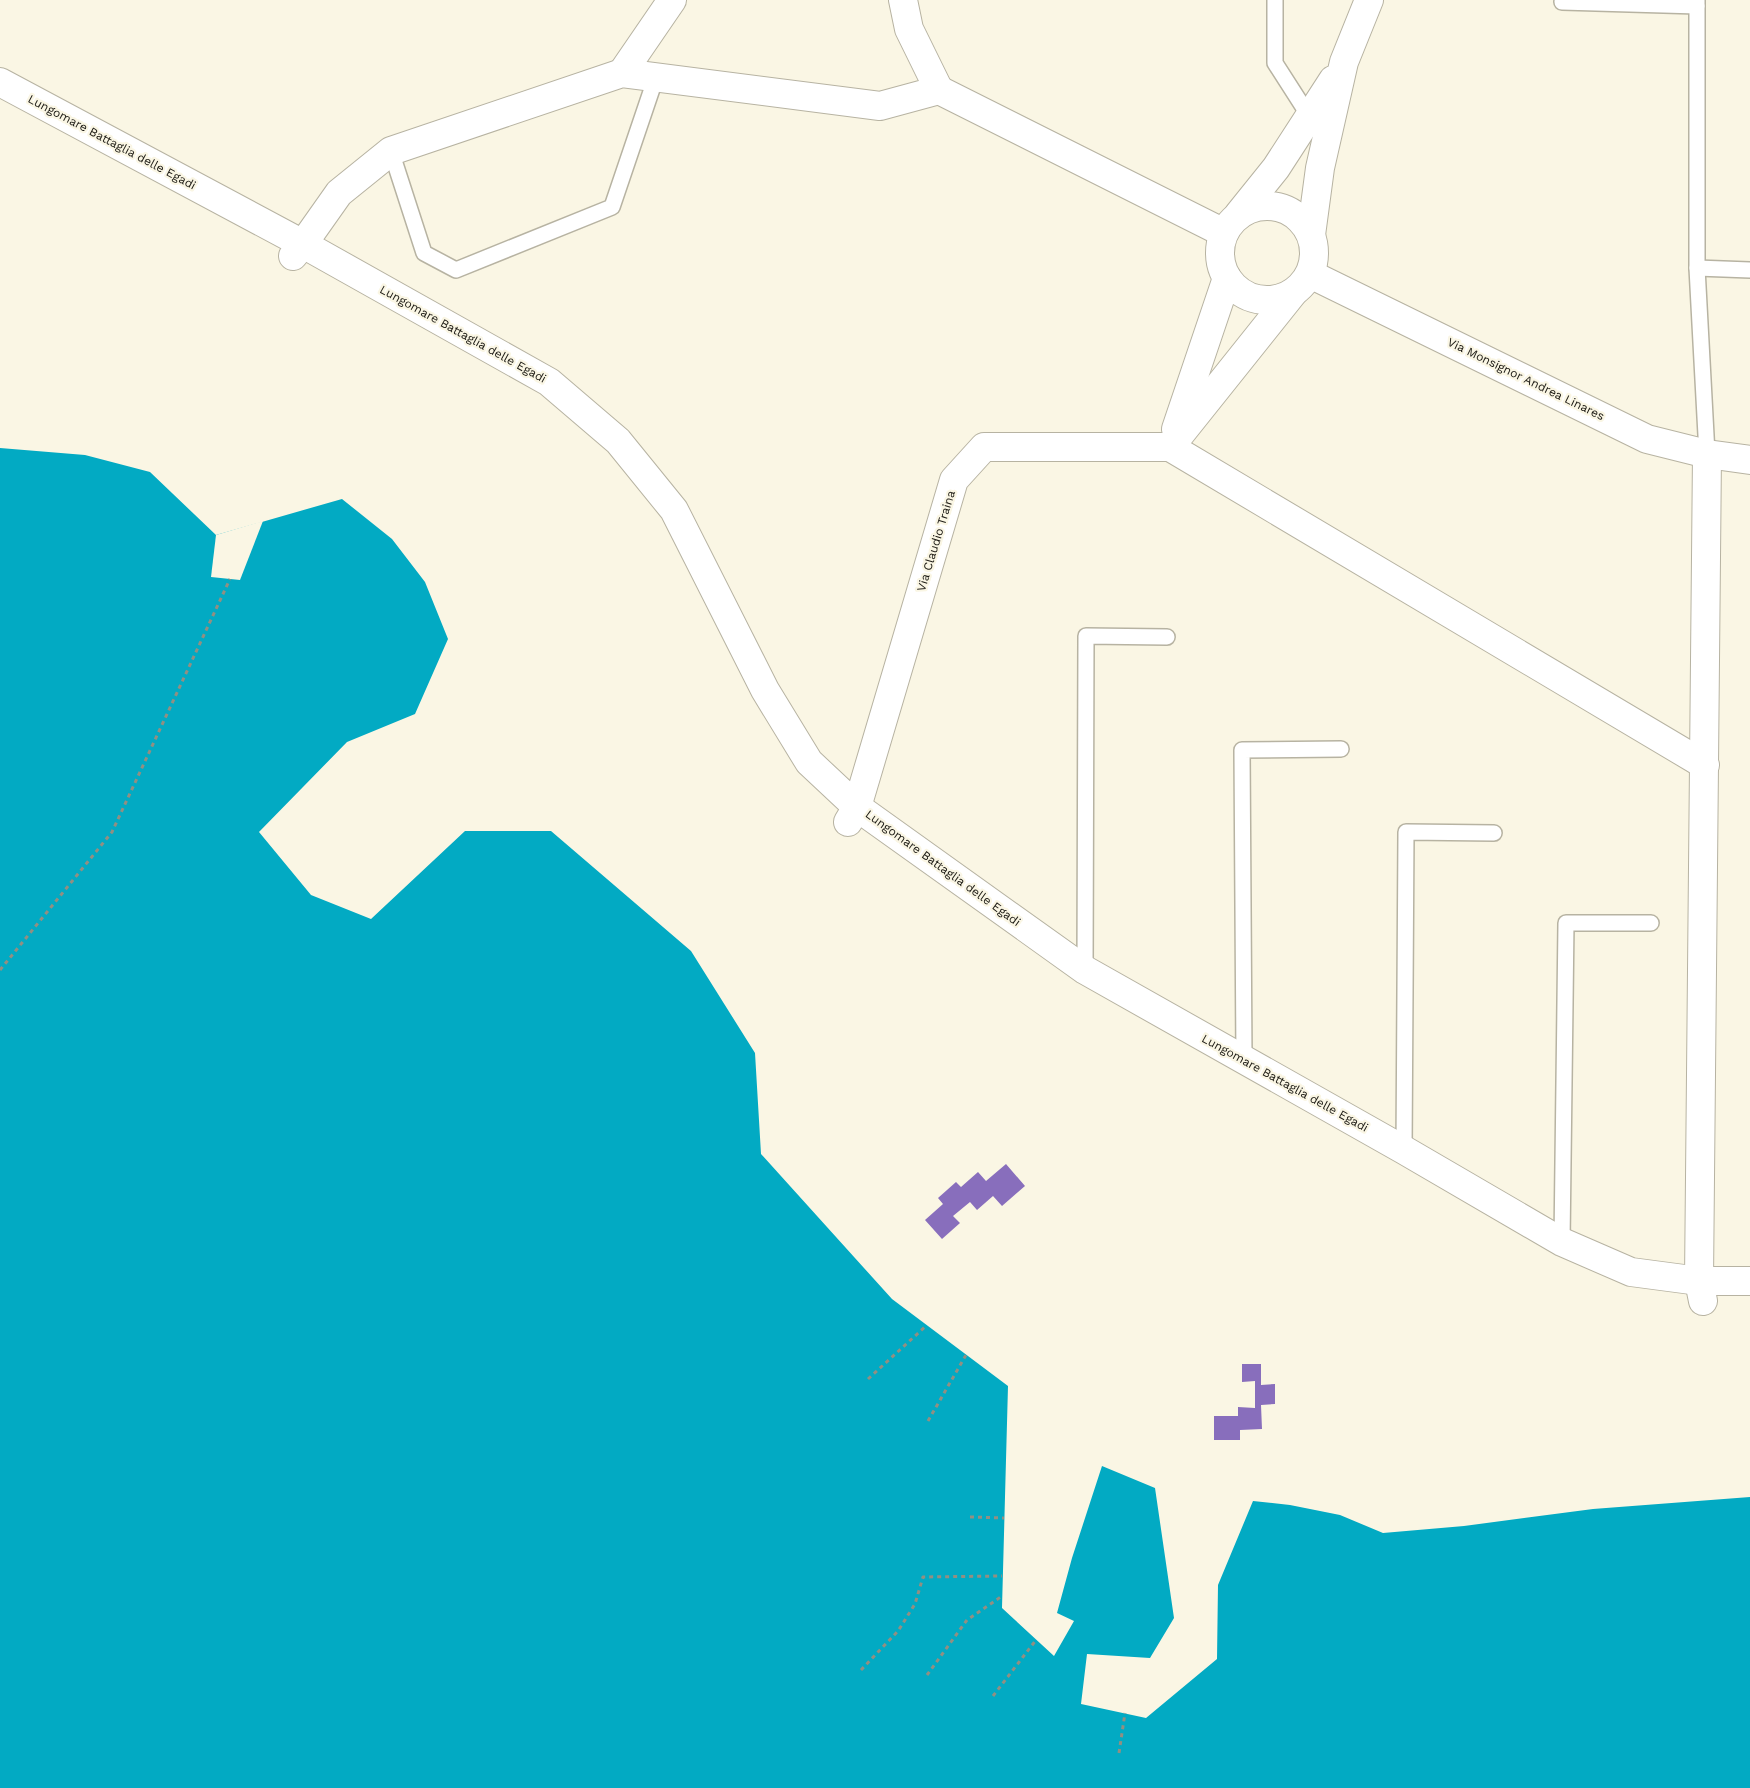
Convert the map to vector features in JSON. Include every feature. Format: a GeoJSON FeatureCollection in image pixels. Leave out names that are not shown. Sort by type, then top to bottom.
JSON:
{"type":"FeatureCollection","features":[{"type":"Feature","properties":{"kind":"street"},"geometry":{"type":"LineString","coordinates":[[622,73],[672,0]]}},
{"type":"Feature","properties":{"kind":"street"},"geometry":{"type":"LineString","coordinates":[[903,0],[909,29],[939,90],[1231,224]]}},
{"type":"Feature","properties":{"kind":"street"},"geometry":{"type":"LineString","coordinates":[[1311,235],[1320,168],[1344,62],[1369,0]]}},
{"type":"Feature","properties":{"kind":"street"},"geometry":{"type":"LineString","coordinates":[[1302,283],[1281,298],[1269,300],[1256,299],[1244,294],[1234,287],[1227,278],[1219,256],[1220,244],[1231,224],[1276,168],[1344,62]]}},
{"type":"Feature","properties":{"kind":"street"},"geometry":{"type":"LineString","coordinates":[[298,250],[339,193],[392,151],[622,73],[880,106],[939,90]]}},
{"type":"Feature","properties":{"kind":"street","name":"Lungomare Battaglia delle Egadi"},"geometry":{"type":"LineString","coordinates":[[0,82],[298,250],[550,382],[618,441],[674,510],[765,690],[809,762],[852,814],[1085,970],[1404,1150],[1562,1242],[1631,1272],[1701,1291],[1750,1281]]}},
{"type":"Feature","properties":{"kind":"street"},"geometry":{"type":"LineString","coordinates":[[1170,447],[1302,283],[1314,261],[1315,248],[1311,235],[1305,224],[1296,215],[1278,207],[1261,205],[1249,208],[1231,224]]}},
{"type":"Feature","properties":{"kind":"street"},"geometry":{"type":"LineString","coordinates":[[1170,447],[1227,278]]}},
{"type":"Feature","properties":{"kind":"street","name":"Via Monsignor Andrea Linares"},"geometry":{"type":"LineString","coordinates":[[1302,283],[1647,438],[1707,454],[1750,460]]}},
{"type":"Feature","properties":{"kind":"street","name":"Via Claudio Traina"},"geometry":{"type":"LineString","coordinates":[[852,814],[954,480],[984,447],[1170,447]]}},
{"type":"Feature","properties":{"kind":"street"},"geometry":{"type":"LineString","coordinates":[[1170,447],[1705,765]]}},
{"type":"Feature","properties":{"kind":"street"},"geometry":{"type":"LineString","coordinates":[[1701,1291],[1707,454]]}},
{"type":"Feature","properties":{"kind":"lane"},"geometry":{"type":"LineString","coordinates":[[1275,0],[1275,63],[1309,116]]}},
{"type":"Feature","properties":{"kind":"lane"},"geometry":{"type":"LineString","coordinates":[[1562,2],[1697,3],[1697,268],[1707,454]]}},
{"type":"Feature","properties":{"kind":"lane"},"geometry":{"type":"LineString","coordinates":[[392,151],[424,253],[456,270],[612,207],[656,78]]}},
{"type":"Feature","properties":{"kind":"lane"},"geometry":{"type":"LineString","coordinates":[[1697,268],[1750,270]]}},
{"type":"Feature","properties":{"kind":"lane"},"geometry":{"type":"LineString","coordinates":[[1085,970],[1086,636],[1168,637]]}},
{"type":"Feature","properties":{"kind":"lane"},"geometry":{"type":"LineString","coordinates":[[1244,1060],[1242,750],[1341,749]]}},
{"type":"Feature","properties":{"kind":"lane"},"geometry":{"type":"LineString","coordinates":[[1404,1150],[1406,832],[1494,834]]}},
{"type":"Feature","properties":{"kind":"lane"},"geometry":{"type":"LineString","coordinates":[[1562,1242],[1566,923],[1651,922]]}},
{"type":"Feature","properties":{"kind":"path"},"geometry":{"type":"LineString","coordinates":[[0,970],[112,832],[230,579]]}},
{"type":"Feature","properties":{"kind":"path"},"geometry":{"type":"LineString","coordinates":[[868,1379],[927,1325]]}},
{"type":"Feature","properties":{"kind":"path"},"geometry":{"type":"LineString","coordinates":[[928,1421],[966,1355]]}},
{"type":"Feature","properties":{"kind":"path"},"geometry":{"type":"LineString","coordinates":[[970,1517],[1004,1518]]}},
{"type":"Feature","properties":{"kind":"path"},"geometry":{"type":"LineString","coordinates":[[861,1670],[898,1631],[915,1604],[923,1577],[1002,1576]]}},
{"type":"Feature","properties":{"kind":"path"},"geometry":{"type":"LineString","coordinates":[[927,1675],[967,1620],[1002,1596]]}},
{"type":"Feature","properties":{"kind":"path"},"geometry":{"type":"LineString","coordinates":[[993,1696],[1036,1640]]}},
{"type":"Feature","properties":{"kind":"path"},"geometry":{"type":"LineString","coordinates":[[1119,1752],[1125,1713]]}},
{"type":"Feature","properties":{"kind":"water"},"geometry":{"type":"Polygon","coordinates":[[[0,448],[85,455],[150,472],[216,535],[342,499],[392,539],[425,582],[448,639],[415,714],[347,742],[259,832],[311,895],[371,919],[465,831],[551,831],[691,951],[755,1053],[761,1154],[892,1299],[1008,1386],[1002,1608],[1054,1656],[1074,1621],[1057,1613],[1072,1558],[1102,1466],[1155,1488],[1174,1618],[1150,1658],[1087,1654],[1081,1704],[1146,1718],[1217,1659],[1218,1585],[1253,1501],[1290,1505],[1340,1515],[1383,1533],[1464,1526],[1593,1509],[1750,1497],[1750,1788],[0,1788],[0,448]]]}},
{"type":"Feature","properties":{"kind":"pier"},"geometry":{"type":"Polygon","coordinates":[[[263,521],[240,580],[211,577],[216,535],[263,521]]]}},
{"type":"Feature","properties":{"kind":"building"},"geometry":{"type":"Polygon","coordinates":[[[1006,1164],[1025,1186],[1002,1206],[993,1196],[977,1210],[970,1202],[953,1216],[960,1223],[942,1239],[925,1220],[943,1204],[938,1198],[956,1182],[961,1187],[978,1172],[986,1181],[1006,1164]]]}},
{"type":"Feature","properties":{"kind":"building"},"geometry":{"type":"Polygon","coordinates":[[[1242,1364],[1261,1364],[1261,1385],[1275,1384],[1275,1404],[1261,1405],[1262,1429],[1240,1430],[1240,1440],[1214,1440],[1214,1416],[1238,1416],[1238,1407],[1255,1408],[1255,1381],[1242,1382],[1242,1364]]]}}]}
